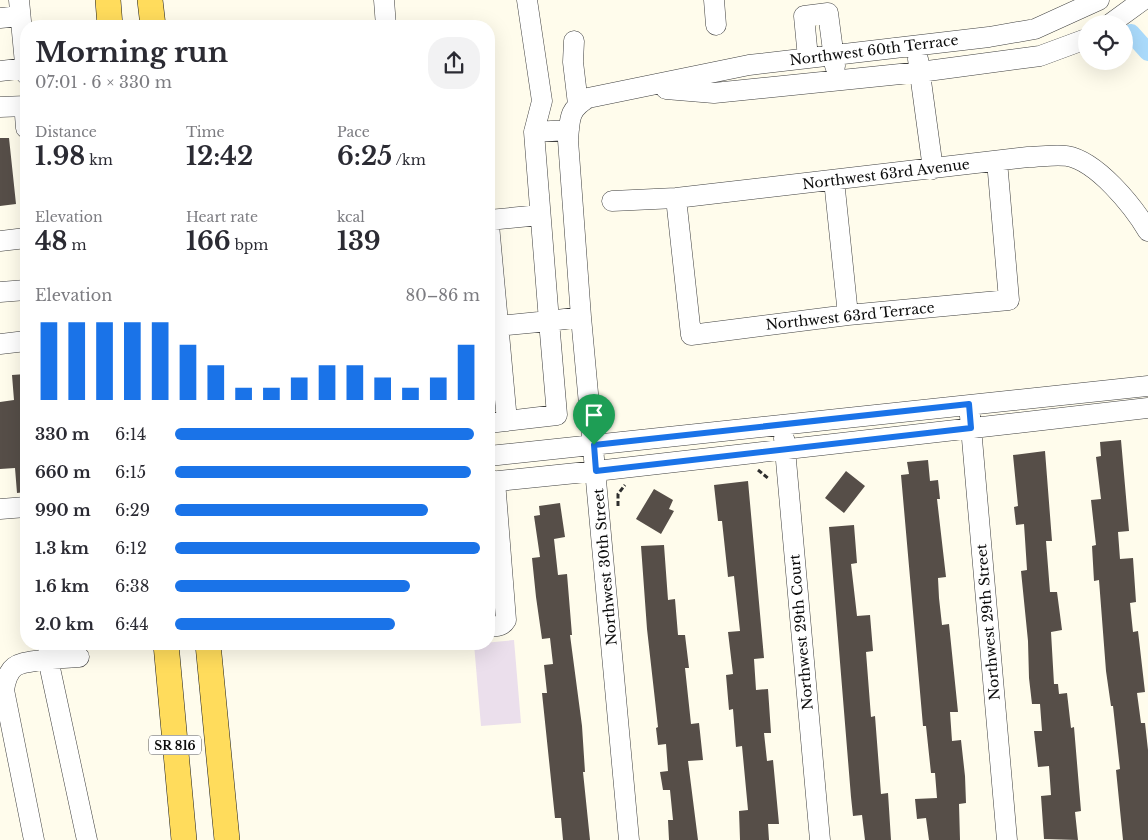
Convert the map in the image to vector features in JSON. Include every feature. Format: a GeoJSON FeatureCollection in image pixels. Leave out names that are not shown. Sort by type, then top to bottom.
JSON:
{"type":"FeatureCollection","features":[{"type":"Feature","properties":{"kind":"main road"},"geometry":{"type":"LineString","coordinates":[[108,0],[110,20]]}},
{"type":"Feature","properties":{"kind":"main road"},"geometry":{"type":"LineString","coordinates":[[150,0],[152,20]]}},
{"type":"Feature","properties":{"kind":"main road","name":"SR 816"},"geometry":{"type":"LineString","coordinates":[[167,650],[184,840]]}},
{"type":"Feature","properties":{"kind":"main road","name":"SR 816"},"geometry":{"type":"LineString","coordinates":[[209,650],[227,840]]}},
{"type":"Feature","properties":{"kind":"street"},"geometry":{"type":"LineString","coordinates":[[384,0],[386,20]]}},
{"type":"Feature","properties":{"kind":"street"},"geometry":{"type":"LineString","coordinates":[[495,292],[498,326],[498,422],[558,415],[534,132],[542,101],[527,0]]}},
{"type":"Feature","properties":{"kind":"street"},"geometry":{"type":"LineString","coordinates":[[714,0],[716,25]]}},
{"type":"Feature","properties":{"kind":"street","name":"Northwest 60th Terrace"},"geometry":{"type":"LineString","coordinates":[[534,132],[572,116],[588,98],[644,88],[749,64],[989,37],[1035,29],[1099,0]]}},
{"type":"Feature","properties":{"kind":"street"},"geometry":{"type":"LineString","coordinates":[[1122,15],[1143,0]]}},
{"type":"Feature","properties":{"kind":"street"},"geometry":{"type":"LineString","coordinates":[[0,18],[19,8]]}},
{"type":"Feature","properties":{"kind":"street"},"geometry":{"type":"LineString","coordinates":[[808,58],[804,16],[828,13],[836,81]]}},
{"type":"Feature","properties":{"kind":"street","name":"Northwest 30th Street"},"geometry":{"type":"LineString","coordinates":[[574,41],[572,116],[568,140],[581,317],[628,840]]}},
{"type":"Feature","properties":{"kind":"street","name":"Northwest 60th Terrace"},"geometry":{"type":"LineString","coordinates":[[644,88],[714,93],[836,81],[1040,56],[1078,42]]}},
{"type":"Feature","properties":{"kind":"street"},"geometry":{"type":"LineString","coordinates":[[916,45],[933,169]]}},
{"type":"Feature","properties":{"kind":"street"},"geometry":{"type":"LineString","coordinates":[[0,71],[20,69]]}},
{"type":"Feature","properties":{"kind":"street"},"geometry":{"type":"LineString","coordinates":[[0,107],[20,106]]}},
{"type":"Feature","properties":{"kind":"street","name":"Northwest 63rd Avenue"},"geometry":{"type":"LineString","coordinates":[[612,202],[676,198],[1028,157],[1068,156],[1087,164],[1102,176],[1143,223]]}},
{"type":"Feature","properties":{"kind":"street","name":"Northwest 63rd Terrace"},"geometry":{"type":"LineString","coordinates":[[676,198],[691,335],[848,316],[1009,300],[997,161]]}},
{"type":"Feature","properties":{"kind":"street"},"geometry":{"type":"LineString","coordinates":[[834,180],[848,316]]}},
{"type":"Feature","properties":{"kind":"street"},"geometry":{"type":"LineString","coordinates":[[495,219],[540,215]]}},
{"type":"Feature","properties":{"kind":"street"},"geometry":{"type":"LineString","coordinates":[[0,240],[20,238]]}},
{"type":"Feature","properties":{"kind":"street"},"geometry":{"type":"LineString","coordinates":[[0,292],[20,290]]}},
{"type":"Feature","properties":{"kind":"street"},"geometry":{"type":"LineString","coordinates":[[498,326],[581,317]]}},
{"type":"Feature","properties":{"kind":"street"},"geometry":{"type":"LineString","coordinates":[[0,344],[20,342]]}},
{"type":"Feature","properties":{"kind":"street"},"geometry":{"type":"LineString","coordinates":[[495,455],[783,423],[1148,386]]}},
{"type":"Feature","properties":{"kind":"street","name":"Northwest 29th Street"},"geometry":{"type":"LineString","coordinates":[[969,404],[1007,840]]}},
{"type":"Feature","properties":{"kind":"street"},"geometry":{"type":"LineString","coordinates":[[495,481],[785,450],[1148,408]]}},
{"type":"Feature","properties":{"kind":"street","name":"Northwest 29th Court"},"geometry":{"type":"LineString","coordinates":[[783,423],[820,840]]}},
{"type":"Feature","properties":{"kind":"street"},"geometry":{"type":"LineString","coordinates":[[0,509],[20,507]]}},
{"type":"Feature","properties":{"kind":"street"},"geometry":{"type":"LineString","coordinates":[[495,511],[506,620],[504,624],[495,626]]}},
{"type":"Feature","properties":{"kind":"street"},"geometry":{"type":"LineString","coordinates":[[34,840],[4,690],[6,674],[15,665],[49,652],[79,657]]}},
{"type":"Feature","properties":{"kind":"street"},"geometry":{"type":"LineString","coordinates":[[49,652],[87,840]]}},
{"type":"Feature","properties":{"kind":"path"},"geometry":{"type":"LineString","coordinates":[[755,469],[768,476],[771,485]]}},
{"type":"Feature","properties":{"kind":"path"},"geometry":{"type":"LineString","coordinates":[[618,512],[618,494],[630,480]]}},
{"type":"Feature","properties":{"kind":"shaded area"},"geometry":{"type":"Polygon","coordinates":[[[514,640],[521,723],[481,726],[475,650],[495,650],[495,642],[514,640]]]}},
{"type":"Feature","properties":{"kind":"building"},"geometry":{"type":"Polygon","coordinates":[[[0,138],[9,138],[16,204],[0,206],[0,138]]]}},
{"type":"Feature","properties":{"kind":"building"},"geometry":{"type":"Polygon","coordinates":[[[20,374],[20,493],[17,493],[15,468],[0,469],[0,402],[14,400],[12,375],[20,374]]]}},
{"type":"Feature","properties":{"kind":"building"},"geometry":{"type":"Polygon","coordinates":[[[1121,440],[1129,531],[1118,532],[1120,559],[1133,558],[1136,602],[1130,603],[1133,632],[1138,631],[1145,692],[1137,693],[1141,723],[1145,723],[1148,750],[1148,840],[1123,840],[1116,770],[1120,769],[1113,706],[1111,706],[1106,671],[1099,580],[1094,581],[1092,546],[1096,545],[1091,500],[1101,499],[1096,457],[1101,456],[1100,442],[1121,440]]]}},
{"type":"Feature","properties":{"kind":"building"},"geometry":{"type":"Polygon","coordinates":[[[1045,451],[1052,541],[1046,541],[1050,592],[1057,592],[1062,630],[1051,632],[1054,684],[1058,684],[1059,694],[1067,693],[1071,728],[1074,727],[1081,811],[1075,812],[1078,840],[1044,839],[1041,796],[1051,795],[1049,766],[1038,767],[1034,731],[1042,731],[1040,704],[1032,704],[1029,678],[1028,641],[1021,571],[1027,570],[1024,524],[1016,525],[1014,507],[1018,506],[1013,455],[1045,451]]]}},
{"type":"Feature","properties":{"kind":"building"},"geometry":{"type":"Polygon","coordinates":[[[928,460],[930,481],[938,480],[940,499],[937,499],[946,577],[938,578],[939,598],[942,625],[949,624],[958,712],[950,712],[952,741],[961,740],[965,776],[966,803],[959,804],[960,840],[929,840],[926,818],[917,819],[915,799],[937,798],[935,773],[931,773],[926,726],[923,726],[901,475],[909,474],[907,462],[928,460]]]}},
{"type":"Feature","properties":{"kind":"building"},"geometry":{"type":"Polygon","coordinates":[[[846,471],[865,486],[844,513],[825,498],[846,471]]]}},
{"type":"Feature","properties":{"kind":"building"},"geometry":{"type":"Polygon","coordinates":[[[748,481],[764,658],[754,659],[756,690],[768,689],[771,733],[764,733],[767,761],[773,760],[779,824],[768,824],[769,840],[740,840],[739,811],[748,810],[742,746],[736,747],[733,709],[729,710],[726,675],[733,674],[728,632],[740,631],[734,576],[728,577],[722,521],[718,521],[714,485],[748,481]]]}},
{"type":"Feature","properties":{"kind":"building"},"geometry":{"type":"Polygon","coordinates":[[[654,489],[673,500],[669,509],[674,511],[661,534],[636,519],[654,489]]]}},
{"type":"Feature","properties":{"kind":"building"},"geometry":{"type":"Polygon","coordinates":[[[560,503],[565,537],[554,539],[558,575],[567,574],[572,635],[570,635],[582,726],[585,772],[583,772],[590,840],[563,840],[561,818],[555,818],[542,693],[547,693],[544,665],[553,664],[550,638],[542,639],[536,597],[532,558],[540,557],[534,516],[540,515],[539,506],[560,503]]]}},
{"type":"Feature","properties":{"kind":"building"},"geometry":{"type":"Polygon","coordinates":[[[854,525],[857,563],[851,564],[857,616],[870,615],[873,651],[866,652],[871,717],[875,716],[881,794],[888,793],[891,840],[865,840],[862,815],[853,816],[829,527],[854,525]]]}},
{"type":"Feature","properties":{"kind":"building"},"geometry":{"type":"Polygon","coordinates":[[[664,545],[668,600],[675,599],[678,635],[685,635],[689,668],[685,668],[691,724],[699,723],[703,760],[688,761],[698,840],[669,840],[668,820],[673,820],[670,790],[663,790],[660,772],[668,771],[666,744],[658,745],[656,728],[658,727],[647,629],[641,546],[664,545]]]}},
{"type":"Feature","properties":{"kind":"waterway"},"geometry":{"type":"LineString","coordinates":[[1133,35],[1148,52]]}},
{"type":"Feature","properties":{"kind":"route"},"geometry":{"type":"LineString","coordinates":[[969,404],[971,428],[596,471],[594,445],[969,404]]}}]}
